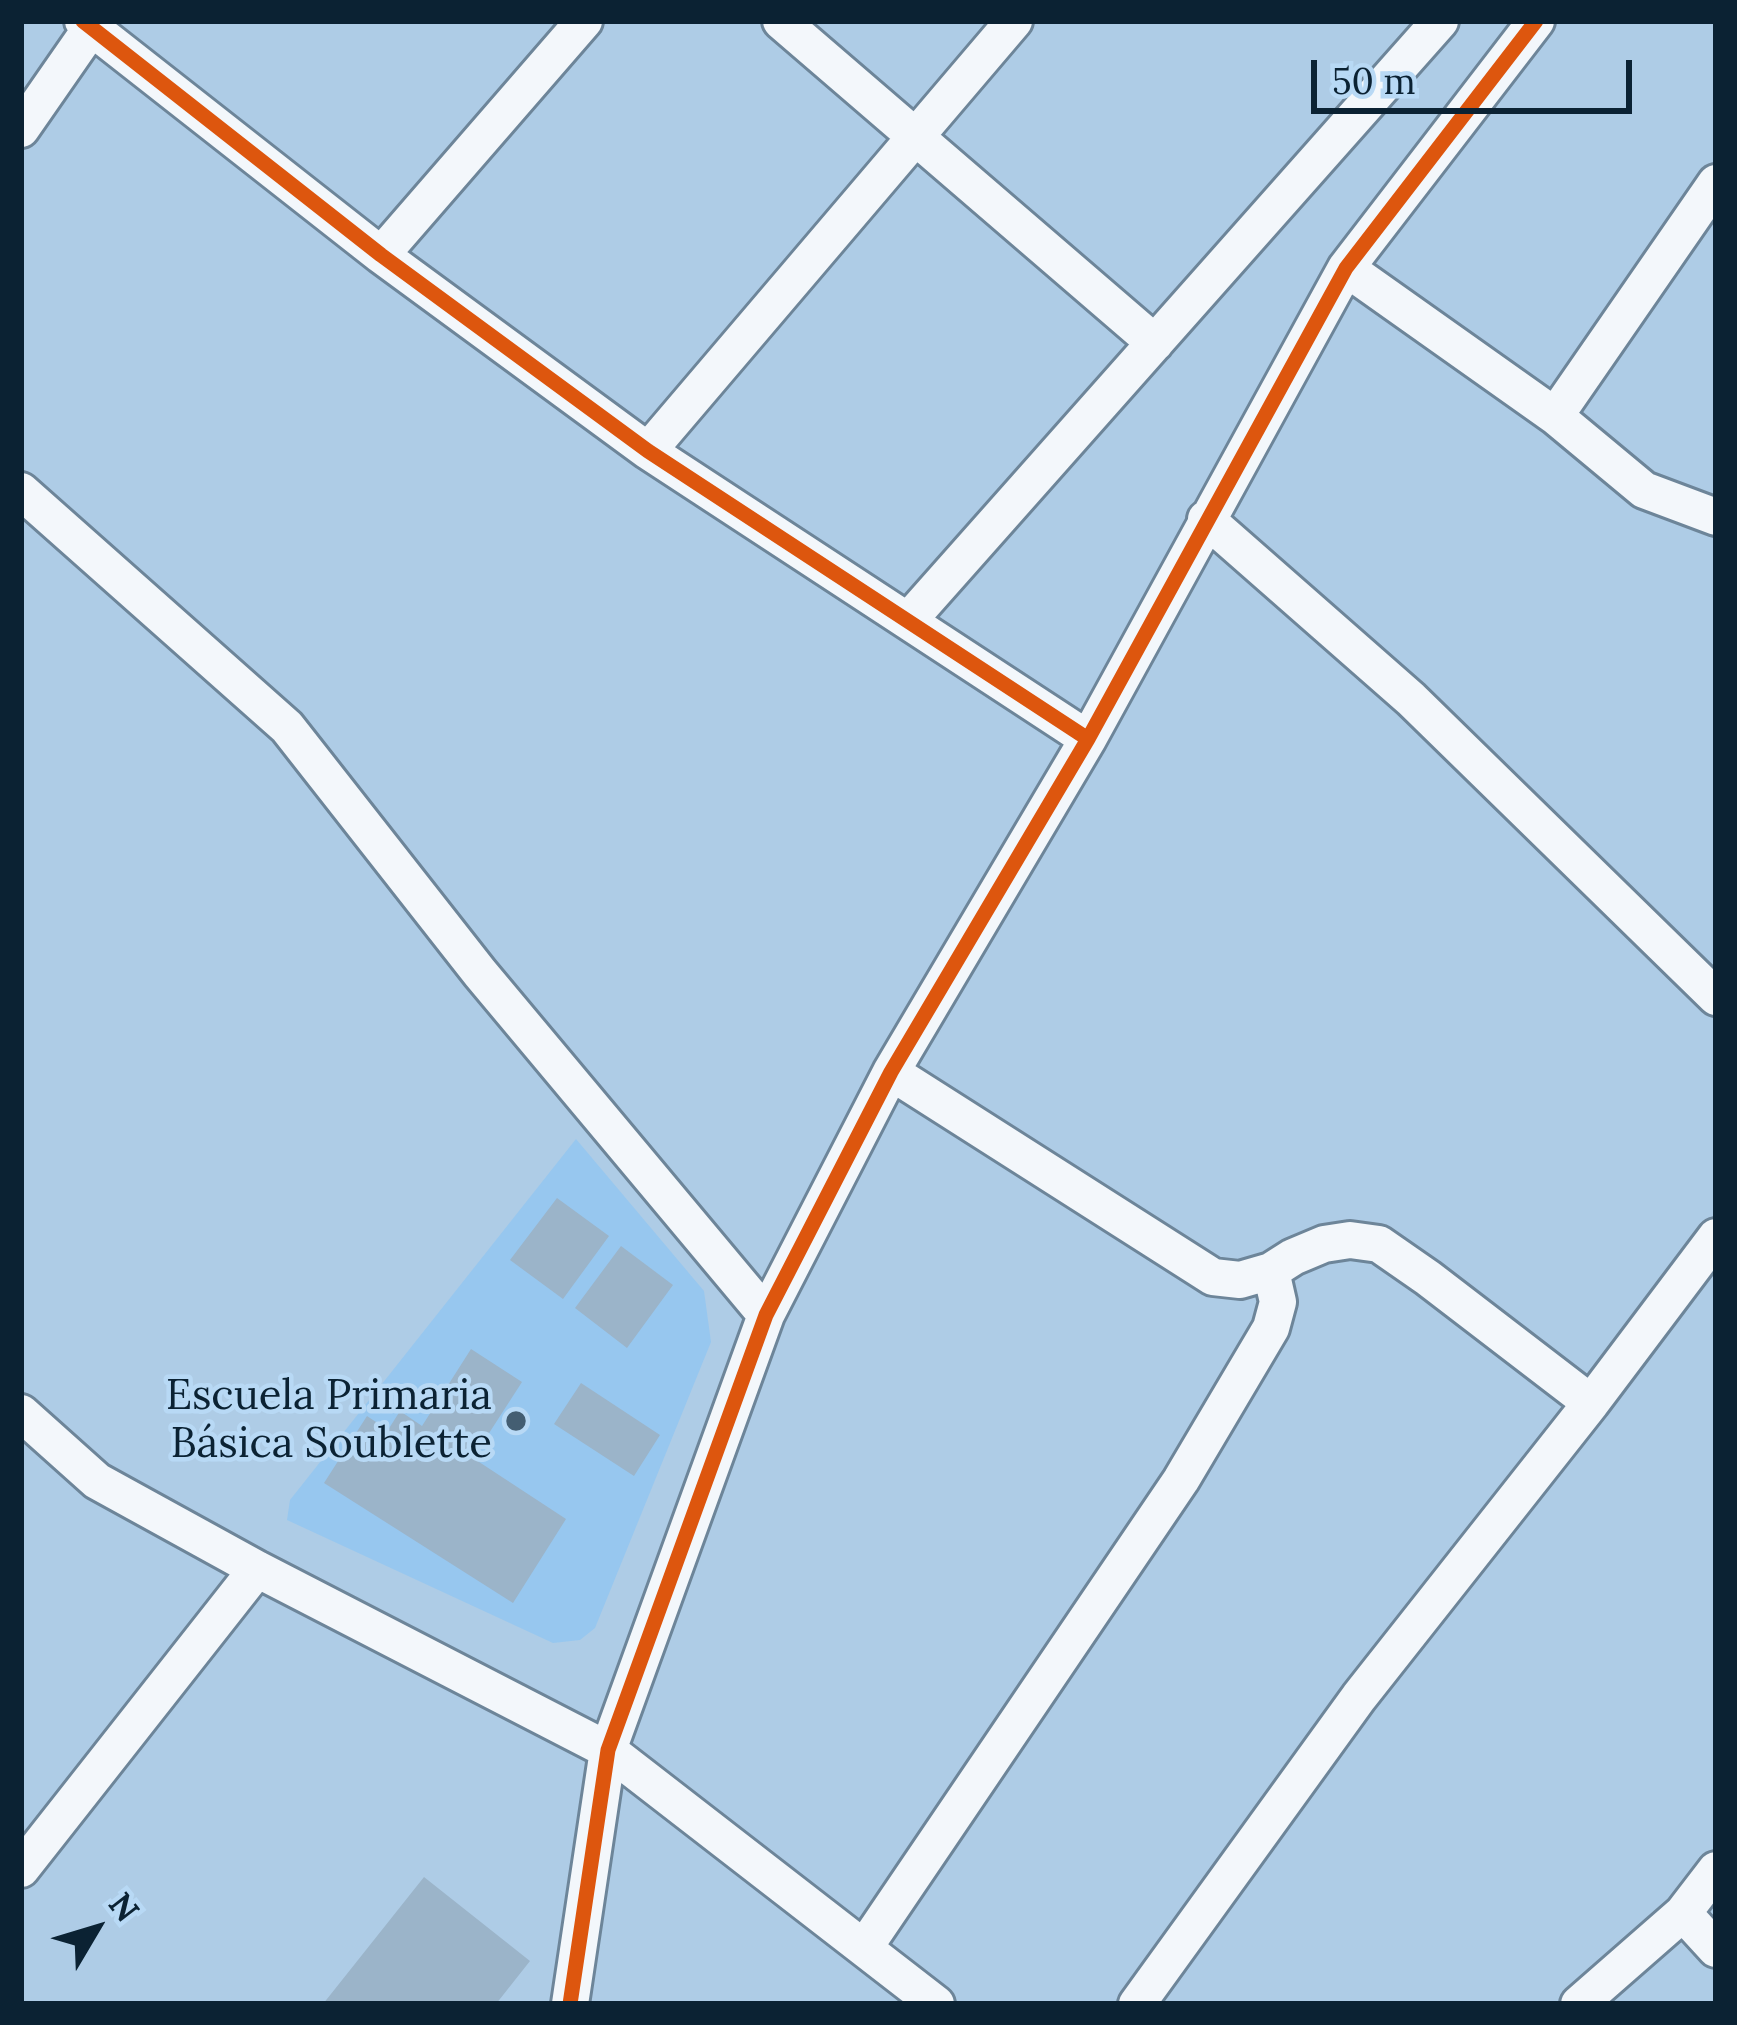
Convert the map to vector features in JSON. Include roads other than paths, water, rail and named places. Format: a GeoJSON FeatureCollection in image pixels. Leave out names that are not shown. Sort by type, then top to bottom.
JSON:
{"type":"FeatureCollection","features":[{"type":"Feature","properties":{"kind":"street"},"geometry":{"type":"LineString","coordinates":[[381,255],[584,21]]}},
{"type":"Feature","properties":{"kind":"street"},"geometry":{"type":"LineString","coordinates":[[781,21],[1155,343]]}},
{"type":"Feature","properties":{"kind":"street"},"geometry":{"type":"LineString","coordinates":[[648,451],[1014,21]]}},
{"type":"Feature","properties":{"kind":"street"},"geometry":{"type":"LineString","coordinates":[[908,621],[1440,21]]}},
{"type":"Feature","properties":{"kind":"street"},"geometry":{"type":"LineString","coordinates":[[570,2004],[608,1750],[766,1315],[891,1072],[1088,739],[1346,268],[1536,21]]}},
{"type":"Feature","properties":{"kind":"street"},"geometry":{"type":"LineString","coordinates":[[21,129],[90,23],[381,255],[648,451],[1088,739]]}},
{"type":"Feature","properties":{"kind":"street"},"geometry":{"type":"LineString","coordinates":[[1555,416],[1716,183]]}},
{"type":"Feature","properties":{"kind":"street"},"geometry":{"type":"LineString","coordinates":[[1346,268],[1555,416],[1644,490],[1716,517]]}},
{"type":"Feature","properties":{"kind":"street"},"geometry":{"type":"LineString","coordinates":[[21,491],[287,727],[480,973],[766,1315]]}},
{"type":"Feature","properties":{"kind":"street"},"geometry":{"type":"LineString","coordinates":[[1206,519],[1411,699],[1716,997]]}},
{"type":"Feature","properties":{"kind":"street"},"geometry":{"type":"LineString","coordinates":[[891,1072],[1213,1276],[1240,1280],[1324,1244],[1350,1240],[1379,1244],[1592,1403]]}},
{"type":"Feature","properties":{"kind":"street"},"geometry":{"type":"LineString","coordinates":[[1138,2004],[1359,1697],[1592,1403],[1716,1237]]}},
{"type":"Feature","properties":{"kind":"street"},"geometry":{"type":"LineString","coordinates":[[864,1948],[1192,1461],[1271,1328],[1278,1302],[1270,1271]]}},
{"type":"Feature","properties":{"kind":"street"},"geometry":{"type":"LineString","coordinates":[[21,1413],[97,1481],[608,1750],[936,2004]]}},
{"type":"Feature","properties":{"kind":"street"},"geometry":{"type":"LineString","coordinates":[[21,1869],[257,1569]]}},
{"type":"Feature","properties":{"kind":"street"},"geometry":{"type":"LineString","coordinates":[[1579,2004],[1683,1913],[1716,1870]]}},
{"type":"Feature","properties":{"kind":"street"},"geometry":{"type":"LineString","coordinates":[[1683,1913],[1716,1949]]}},
{"type":"Feature","properties":{"kind":"place","name":"Escuela Primaria Básica Soublette"},"geometry":{"type":"Point","coordinates":[516,1421]}}]}
